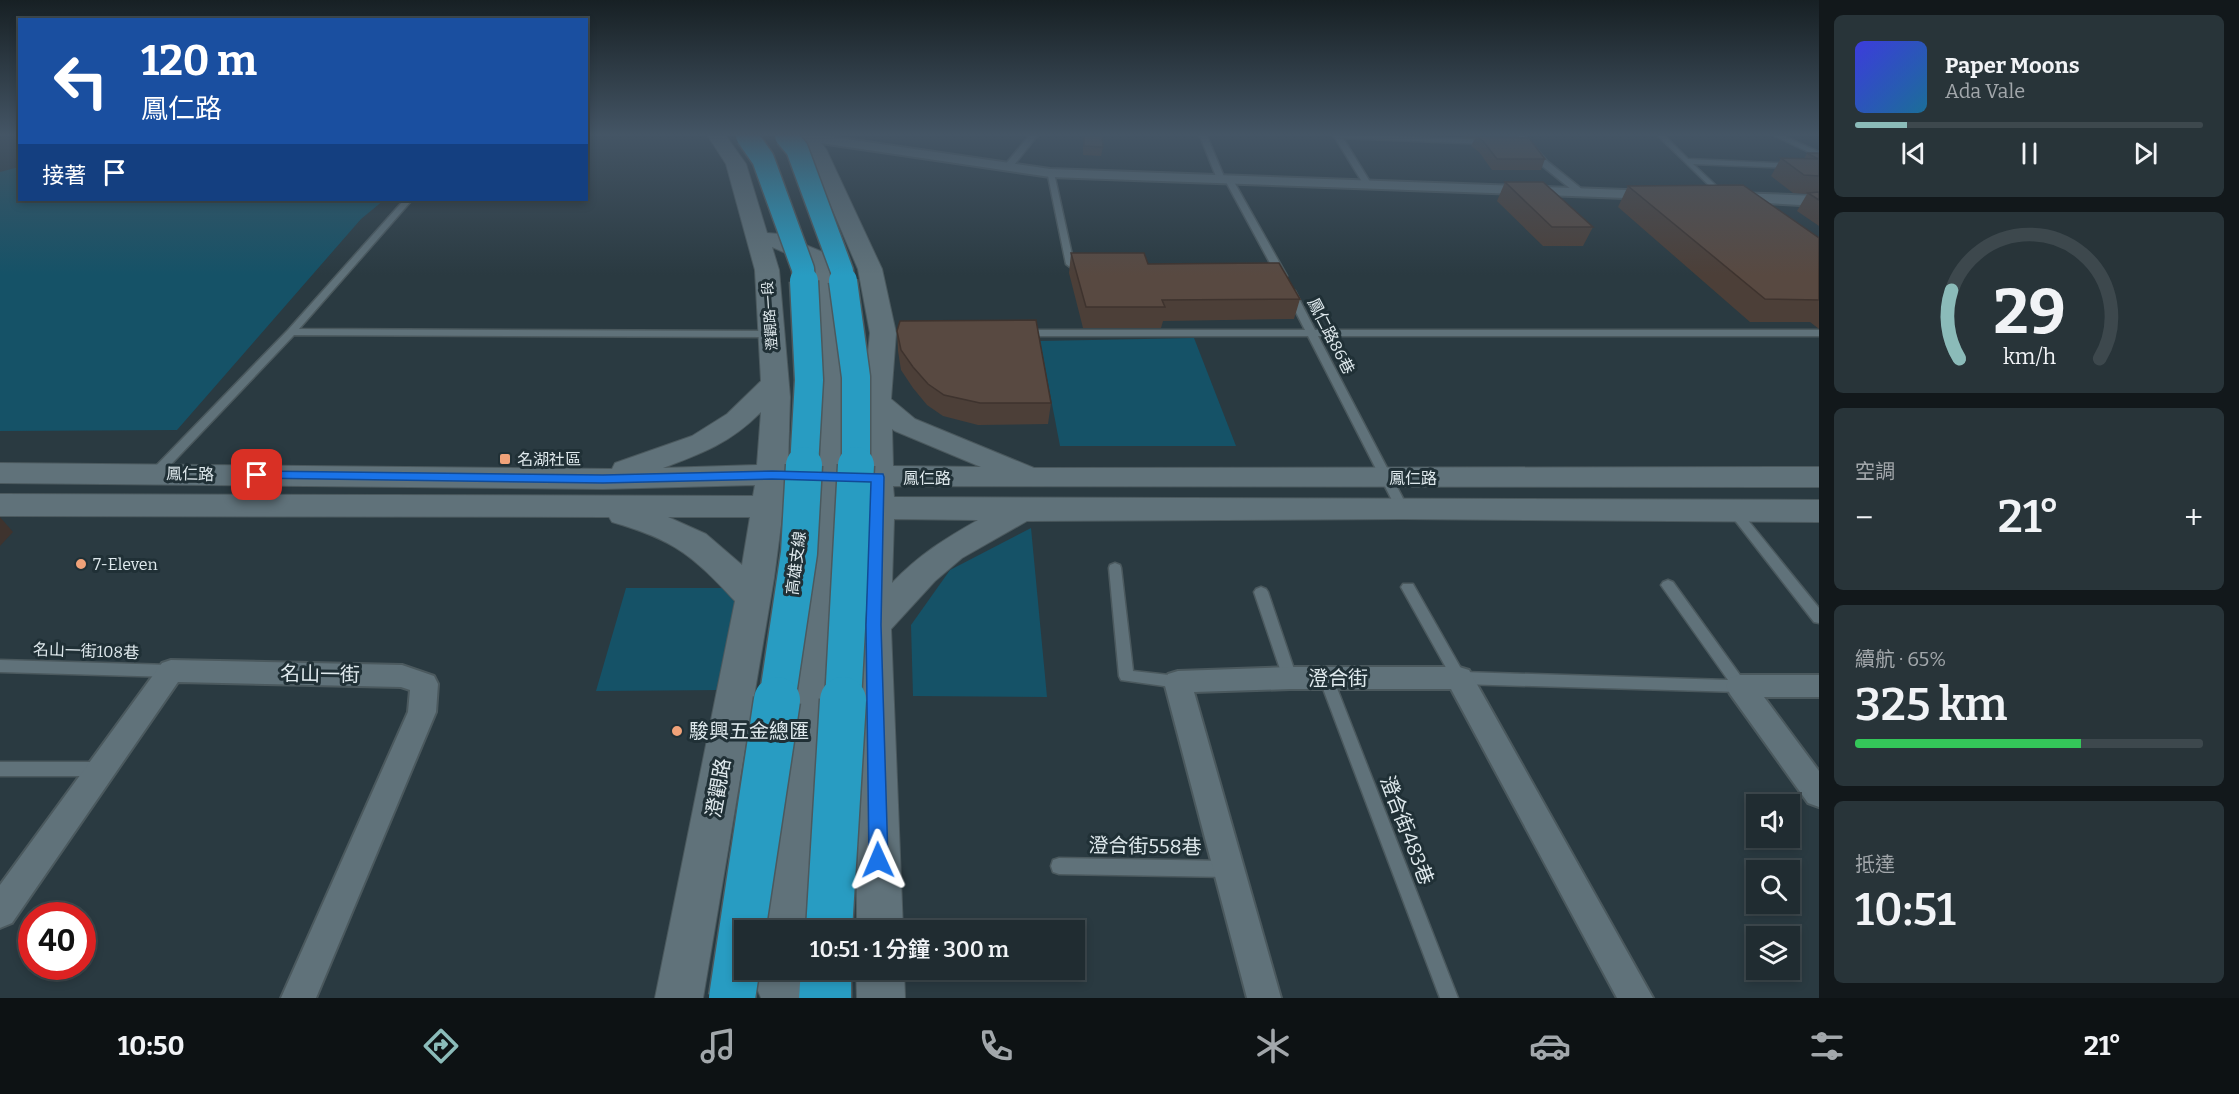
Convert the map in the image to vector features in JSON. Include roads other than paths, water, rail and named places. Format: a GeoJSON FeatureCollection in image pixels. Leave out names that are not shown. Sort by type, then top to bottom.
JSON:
{"type":"FeatureCollection","features":[{"type":"Feature","properties":{"kind":"highway","name":"高雄支線"},"geometry":{"type":"LineString","coordinates":[[732,998],[799,553],[809,380],[803,269],[772,183]]}},
{"type":"Feature","properties":{"kind":"highway"},"geometry":{"type":"LineString","coordinates":[[809,183],[842,271],[856,377],[856,477],[830,920]]}},
{"type":"Feature","properties":{"kind":"highway"},"geometry":{"type":"LineString","coordinates":[[825,998],[826,980]]}},
{"type":"Feature","properties":{"kind":"main road","name":"澄觀路一段"},"geometry":{"type":"LineString","coordinates":[[741,183],[767,270],[775,383],[770,490]]}},
{"type":"Feature","properties":{"kind":"main road"},"geometry":{"type":"LineString","coordinates":[[784,920],[814,673],[845,492],[877,402],[889,333],[870,269],[831,183]]}},
{"type":"Feature","properties":{"kind":"main road"},"geometry":{"type":"LineString","coordinates":[[756,233],[817,258],[845,492],[873,625],[880,920]]}},
{"type":"Feature","properties":{"kind":"main road"},"geometry":{"type":"LineString","coordinates":[[596,492],[702,443],[737,420],[775,383]]}},
{"type":"Feature","properties":{"kind":"main road"},"geometry":{"type":"LineString","coordinates":[[877,402],[905,425],[1034,478]]}},
{"type":"Feature","properties":{"kind":"main road","name":"鳳仁路"},"geometry":{"type":"LineString","coordinates":[[0,473],[155,474],[596,492]]}},
{"type":"Feature","properties":{"kind":"main road","name":"鳳仁路"},"geometry":{"type":"LineString","coordinates":[[845,492],[1034,478],[1819,477]]}},
{"type":"Feature","properties":{"kind":"main road","name":"鳳仁路"},"geometry":{"type":"LineString","coordinates":[[0,505],[770,490],[845,492],[1021,510],[1402,508],[1819,511]]}},
{"type":"Feature","properties":{"kind":"main road","name":"澄觀路"},"geometry":{"type":"LineString","coordinates":[[679,998],[753,598],[770,490]]}},
{"type":"Feature","properties":{"kind":"main road"},"geometry":{"type":"LineString","coordinates":[[596,492],[649,521],[686,537],[716,561],[753,598]]}},
{"type":"Feature","properties":{"kind":"main road"},"geometry":{"type":"LineString","coordinates":[[873,625],[923,572],[950,550],[1021,510]]}},
{"type":"Feature","properties":{"kind":"main road"},"geometry":{"type":"LineString","coordinates":[[778,980],[789,998]]}},
{"type":"Feature","properties":{"kind":"main road"},"geometry":{"type":"LineString","coordinates":[[880,980],[881,998]]}},
{"type":"Feature","properties":{"kind":"street"},"geometry":{"type":"LineString","coordinates":[[1310,183],[1669,196]]}},
{"type":"Feature","properties":{"kind":"street"},"geometry":{"type":"LineString","coordinates":[[1702,197],[1819,201]]}},
{"type":"Feature","properties":{"kind":"street"},"geometry":{"type":"LineString","coordinates":[[0,912],[171,671]]}},
{"type":"Feature","properties":{"kind":"street","name":"名山一街"},"geometry":{"type":"LineString","coordinates":[[171,671],[402,676],[424,684],[422,712],[298,998]]}},
{"type":"Feature","properties":{"kind":"street","name":"澄合街"},"geometry":{"type":"LineString","coordinates":[[1178,682],[1290,678],[1460,678]]}},
{"type":"Feature","properties":{"kind":"street"},"geometry":{"type":"LineString","coordinates":[[1460,678],[1636,998]]}},
{"type":"Feature","properties":{"kind":"street"},"geometry":{"type":"LineString","coordinates":[[1178,682],[1264,998]]}},
{"type":"Feature","properties":{"kind":"street"},"geometry":{"type":"LineString","coordinates":[[1740,686],[1819,686]]}},
{"type":"Feature","properties":{"kind":"street"},"geometry":{"type":"LineString","coordinates":[[1740,686],[1819,794]]}},
{"type":"Feature","properties":{"kind":"lane"},"geometry":{"type":"LineString","coordinates":[[1052,183],[1070,264]]}},
{"type":"Feature","properties":{"kind":"lane","name":"鳳仁路86巷"},"geometry":{"type":"LineString","coordinates":[[1227,183],[1313,334],[1402,508]]}},
{"type":"Feature","properties":{"kind":"lane"},"geometry":{"type":"LineString","coordinates":[[1569,183],[1580,192]]}},
{"type":"Feature","properties":{"kind":"lane"},"geometry":{"type":"LineString","coordinates":[[1709,183],[1724,198]]}},
{"type":"Feature","properties":{"kind":"lane"},"geometry":{"type":"LineString","coordinates":[[155,474],[291,332],[407,201]]}},
{"type":"Feature","properties":{"kind":"lane"},"geometry":{"type":"LineString","coordinates":[[291,332],[771,334]]}},
{"type":"Feature","properties":{"kind":"lane"},"geometry":{"type":"LineString","coordinates":[[1015,333],[1819,333]]}},
{"type":"Feature","properties":{"kind":"lane"},"geometry":{"type":"LineString","coordinates":[[1734,511],[1819,618]]}},
{"type":"Feature","properties":{"kind":"lane"},"geometry":{"type":"LineString","coordinates":[[1115,568],[1126,676],[1178,682]]}},
{"type":"Feature","properties":{"kind":"lane"},"geometry":{"type":"LineString","coordinates":[[1668,585],[1740,686]]}},
{"type":"Feature","properties":{"kind":"lane"},"geometry":{"type":"LineString","coordinates":[[1408,587],[1460,678],[1740,686]]}},
{"type":"Feature","properties":{"kind":"lane"},"geometry":{"type":"LineString","coordinates":[[1261,592],[1290,678]]}},
{"type":"Feature","properties":{"kind":"lane","name":"名山一街108巷"},"geometry":{"type":"LineString","coordinates":[[0,666],[171,671]]}},
{"type":"Feature","properties":{"kind":"lane","name":"澄合街483巷"},"geometry":{"type":"LineString","coordinates":[[1326,678],[1449,998]]}},
{"type":"Feature","properties":{"kind":"lane"},"geometry":{"type":"LineString","coordinates":[[0,769],[101,769]]}},
{"type":"Feature","properties":{"kind":"lane","name":"澄合街558巷"},"geometry":{"type":"LineString","coordinates":[[1059,866],[1229,869]]}},
{"type":"Feature","properties":{"kind":"place","name":"名湖社區"},"geometry":{"type":"Point","coordinates":[505,459]}},
{"type":"Feature","properties":{"kind":"place","name":"7-Eleven"},"geometry":{"type":"Point","coordinates":[81,564]}},
{"type":"Feature","properties":{"kind":"place","name":"駿興五金總匯"},"geometry":{"type":"Point","coordinates":[677,731]}}]}
